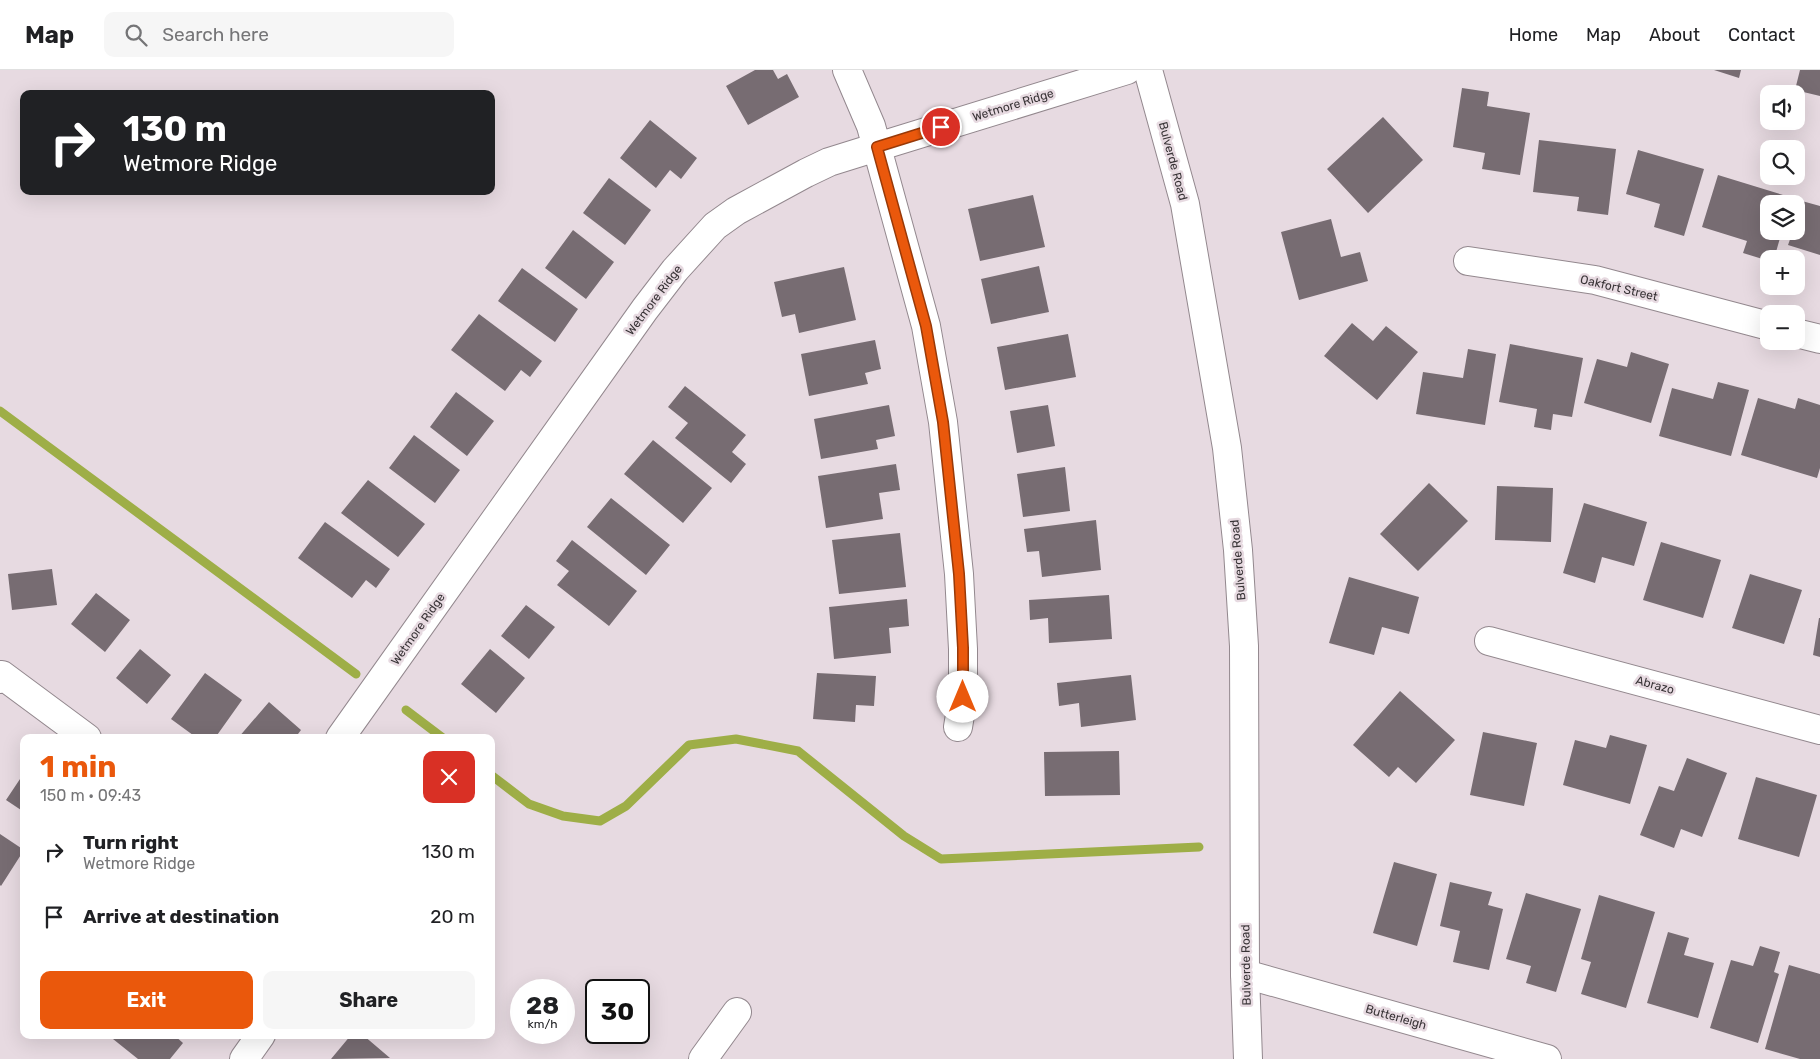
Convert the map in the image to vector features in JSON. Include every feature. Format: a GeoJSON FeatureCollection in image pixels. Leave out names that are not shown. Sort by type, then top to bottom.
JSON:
{"type":"FeatureCollection","features":[{"type":"Feature","properties":{"kind":"street"},"geometry":{"type":"LineString","coordinates":[[846,70],[871,126],[877,147],[926,326],[943,422],[959,574],[963,648],[963,697],[958,727]]}},
{"type":"Feature","properties":{"kind":"street","name":"Wetmore Ridge"},"geometry":{"type":"LineString","coordinates":[[343,734],[675,270],[715,226],[736,212],[829,162],[1127,70]]}},
{"type":"Feature","properties":{"kind":"street","name":"Bulverde Road"},"geometry":{"type":"LineString","coordinates":[[1148,70],[1185,204],[1227,448],[1235,522],[1244,646],[1245,974],[1248,1059]]}},
{"type":"Feature","properties":{"kind":"street","name":"Oakfort Street"},"geometry":{"type":"LineString","coordinates":[[1468,260],[1595,280],[1760,324]]}},
{"type":"Feature","properties":{"kind":"street"},"geometry":{"type":"LineString","coordinates":[[1805,335],[1820,339]]}},
{"type":"Feature","properties":{"kind":"street","name":"Abrazo"},"geometry":{"type":"LineString","coordinates":[[1489,641],[1820,730]]}},
{"type":"Feature","properties":{"kind":"street"},"geometry":{"type":"LineString","coordinates":[[1,677],[81,734]]}},
{"type":"Feature","properties":{"kind":"street","name":"Butterleigh"},"geometry":{"type":"LineString","coordinates":[[1245,974],[1547,1059]]}},
{"type":"Feature","properties":{"kind":"street"},"geometry":{"type":"LineString","coordinates":[[703,1059],[736,1012]]}},
{"type":"Feature","properties":{"kind":"street"},"geometry":{"type":"LineString","coordinates":[[244,1059],[258,1039]]}},
{"type":"Feature","properties":{"kind":"building"},"geometry":{"type":"Polygon","coordinates":[[[755,70],[773,70],[778,79],[787,74],[799,97],[748,125],[726,86],[755,70]]]}},
{"type":"Feature","properties":{"kind":"building"},"geometry":{"type":"Polygon","coordinates":[[[1714,70],[1741,70],[1739,78],[1714,70]]]}},
{"type":"Feature","properties":{"kind":"building"},"geometry":{"type":"Polygon","coordinates":[[[1800,70],[1820,70],[1820,96],[1805,92],[1805,85],[1796,85],[1800,70]]]}},
{"type":"Feature","properties":{"kind":"building"},"geometry":{"type":"Polygon","coordinates":[[[1462,88],[1489,92],[1487,106],[1530,113],[1520,175],[1482,169],[1485,153],[1453,147],[1462,88]]]}},
{"type":"Feature","properties":{"kind":"building"},"geometry":{"type":"Polygon","coordinates":[[[1383,117],[1423,160],[1368,213],[1327,169],[1383,117]]]}},
{"type":"Feature","properties":{"kind":"building"},"geometry":{"type":"Polygon","coordinates":[[[650,120],[697,158],[681,179],[670,170],[656,188],[620,158],[650,120]]]}},
{"type":"Feature","properties":{"kind":"building"},"geometry":{"type":"Polygon","coordinates":[[[1539,140],[1616,149],[1608,215],[1577,211],[1579,197],[1533,192],[1539,140]]]}},
{"type":"Feature","properties":{"kind":"building"},"geometry":{"type":"Polygon","coordinates":[[[1638,150],[1704,169],[1684,236],[1654,227],[1660,204],[1626,194],[1638,150]]]}},
{"type":"Feature","properties":{"kind":"building"},"geometry":{"type":"Polygon","coordinates":[[[1718,175],[1783,195],[1760,195],[1760,240],[1779,240],[1777,250],[1760,250],[1760,258],[1743,253],[1747,241],[1702,227],[1718,175]]]}},
{"type":"Feature","properties":{"kind":"building"},"geometry":{"type":"Polygon","coordinates":[[[609,178],[651,210],[625,245],[583,213],[609,178]]]}},
{"type":"Feature","properties":{"kind":"building"},"geometry":{"type":"Polygon","coordinates":[[[1033,195],[1045,247],[980,261],[968,209],[1033,195]]]}},
{"type":"Feature","properties":{"kind":"building"},"geometry":{"type":"Polygon","coordinates":[[[1805,202],[1820,206],[1820,255],[1788,245],[1790,240],[1805,240],[1805,202]]]}},
{"type":"Feature","properties":{"kind":"building"},"geometry":{"type":"Polygon","coordinates":[[[1331,219],[1341,257],[1360,252],[1368,281],[1299,300],[1281,232],[1331,219]]]}},
{"type":"Feature","properties":{"kind":"building"},"geometry":{"type":"Polygon","coordinates":[[[573,230],[614,262],[586,299],[545,268],[573,230]]]}},
{"type":"Feature","properties":{"kind":"building"},"geometry":{"type":"Polygon","coordinates":[[[1039,266],[1049,312],[991,324],[981,279],[1039,266]]]}},
{"type":"Feature","properties":{"kind":"building"},"geometry":{"type":"Polygon","coordinates":[[[844,267],[856,320],[799,333],[795,314],[782,317],[774,282],[844,267]]]}},
{"type":"Feature","properties":{"kind":"building"},"geometry":{"type":"Polygon","coordinates":[[[522,268],[578,309],[555,342],[498,301],[522,268]]]}},
{"type":"Feature","properties":{"kind":"building"},"geometry":{"type":"Polygon","coordinates":[[[479,314],[542,361],[530,377],[521,370],[505,391],[451,350],[479,314]]]}},
{"type":"Feature","properties":{"kind":"building"},"geometry":{"type":"Polygon","coordinates":[[[1352,323],[1373,341],[1386,326],[1418,352],[1377,400],[1324,356],[1352,323]]]}},
{"type":"Feature","properties":{"kind":"building"},"geometry":{"type":"Polygon","coordinates":[[[1068,334],[1076,377],[1005,390],[997,347],[1068,334]]]}},
{"type":"Feature","properties":{"kind":"building"},"geometry":{"type":"Polygon","coordinates":[[[875,340],[881,369],[865,373],[868,384],[809,396],[801,354],[875,340]]]}},
{"type":"Feature","properties":{"kind":"building"},"geometry":{"type":"Polygon","coordinates":[[[1510,344],[1583,358],[1572,417],[1553,414],[1551,430],[1534,427],[1537,409],[1499,402],[1510,344]]]}},
{"type":"Feature","properties":{"kind":"building"},"geometry":{"type":"Polygon","coordinates":[[[1468,349],[1496,354],[1485,425],[1416,414],[1423,372],[1463,378],[1468,349]]]}},
{"type":"Feature","properties":{"kind":"building"},"geometry":{"type":"Polygon","coordinates":[[[1631,352],[1669,364],[1651,423],[1584,403],[1597,359],[1627,367],[1631,352]]]}},
{"type":"Feature","properties":{"kind":"building"},"geometry":{"type":"Polygon","coordinates":[[[1718,382],[1749,390],[1731,456],[1659,436],[1672,388],[1713,399],[1718,382]]]}},
{"type":"Feature","properties":{"kind":"building"},"geometry":{"type":"Polygon","coordinates":[[[685,386],[746,435],[732,452],[746,464],[731,483],[675,438],[688,423],[668,407],[685,386]]]}},
{"type":"Feature","properties":{"kind":"building"},"geometry":{"type":"Polygon","coordinates":[[[456,392],[494,421],[467,456],[430,427],[456,392]]]}},
{"type":"Feature","properties":{"kind":"building"},"geometry":{"type":"Polygon","coordinates":[[[1758,398],[1795,409],[1798,398],[1820,405],[1820,468],[1817,478],[1741,455],[1758,398]]]}},
{"type":"Feature","properties":{"kind":"building"},"geometry":{"type":"Polygon","coordinates":[[[889,405],[895,436],[876,440],[878,449],[821,459],[814,419],[889,405]]]}},
{"type":"Feature","properties":{"kind":"building"},"geometry":{"type":"Polygon","coordinates":[[[1048,405],[1055,446],[1017,453],[1010,411],[1048,405]]]}},
{"type":"Feature","properties":{"kind":"building"},"geometry":{"type":"Polygon","coordinates":[[[414,435],[460,470],[435,503],[389,468],[414,435]]]}},
{"type":"Feature","properties":{"kind":"building"},"geometry":{"type":"Polygon","coordinates":[[[653,440],[712,488],[683,523],[624,474],[653,440]]]}},
{"type":"Feature","properties":{"kind":"building"},"geometry":{"type":"Polygon","coordinates":[[[896,464],[900,490],[879,493],[883,519],[826,528],[818,476],[896,464]]]}},
{"type":"Feature","properties":{"kind":"building"},"geometry":{"type":"Polygon","coordinates":[[[1065,467],[1070,511],[1023,517],[1017,474],[1065,467]]]}},
{"type":"Feature","properties":{"kind":"building"},"geometry":{"type":"Polygon","coordinates":[[[368,480],[425,524],[398,557],[341,513],[368,480]]]}},
{"type":"Feature","properties":{"kind":"building"},"geometry":{"type":"Polygon","coordinates":[[[1429,483],[1468,521],[1418,571],[1380,534],[1429,483]]]}},
{"type":"Feature","properties":{"kind":"building"},"geometry":{"type":"Polygon","coordinates":[[[1497,486],[1553,488],[1551,542],[1495,540],[1497,486]]]}},
{"type":"Feature","properties":{"kind":"building"},"geometry":{"type":"Polygon","coordinates":[[[611,498],[670,545],[646,575],[587,527],[611,498]]]}},
{"type":"Feature","properties":{"kind":"building"},"geometry":{"type":"Polygon","coordinates":[[[1584,503],[1647,522],[1634,566],[1602,557],[1595,583],[1563,573],[1584,503]]]}},
{"type":"Feature","properties":{"kind":"building"},"geometry":{"type":"Polygon","coordinates":[[[1096,520],[1101,570],[1042,577],[1039,551],[1027,552],[1024,529],[1096,520]]]}},
{"type":"Feature","properties":{"kind":"building"},"geometry":{"type":"Polygon","coordinates":[[[325,522],[390,569],[376,588],[366,580],[352,598],[298,558],[325,522]]]}},
{"type":"Feature","properties":{"kind":"building"},"geometry":{"type":"Polygon","coordinates":[[[900,533],[906,587],[839,594],[832,540],[900,533]]]}},
{"type":"Feature","properties":{"kind":"building"},"geometry":{"type":"Polygon","coordinates":[[[572,540],[637,591],[609,626],[557,585],[569,571],[556,561],[572,540]]]}},
{"type":"Feature","properties":{"kind":"building"},"geometry":{"type":"Polygon","coordinates":[[[1661,542],[1721,560],[1703,618],[1643,600],[1661,542]]]}},
{"type":"Feature","properties":{"kind":"building"},"geometry":{"type":"Polygon","coordinates":[[[52,569],[57,605],[12,610],[8,574],[52,569]]]}},
{"type":"Feature","properties":{"kind":"building"},"geometry":{"type":"Polygon","coordinates":[[[1750,574],[1802,590],[1784,644],[1732,628],[1750,574]]]}},
{"type":"Feature","properties":{"kind":"building"},"geometry":{"type":"Polygon","coordinates":[[[1349,577],[1419,597],[1409,634],[1382,627],[1374,655],[1329,643],[1349,577]]]}},
{"type":"Feature","properties":{"kind":"building"},"geometry":{"type":"Polygon","coordinates":[[[96,593],[130,620],[105,652],[71,624],[96,593]]]}},
{"type":"Feature","properties":{"kind":"building"},"geometry":{"type":"Polygon","coordinates":[[[1109,595],[1112,639],[1049,643],[1048,618],[1030,620],[1029,600],[1109,595]]]}},
{"type":"Feature","properties":{"kind":"building"},"geometry":{"type":"Polygon","coordinates":[[[907,599],[909,626],[889,628],[891,653],[834,659],[829,607],[907,599]]]}},
{"type":"Feature","properties":{"kind":"building"},"geometry":{"type":"Polygon","coordinates":[[[526,605],[555,627],[529,659],[501,636],[526,605]]]}},
{"type":"Feature","properties":{"kind":"building"},"geometry":{"type":"Polygon","coordinates":[[[1820,618],[1820,657],[1813,655],[1820,618]]]}},
{"type":"Feature","properties":{"kind":"building"},"geometry":{"type":"Polygon","coordinates":[[[140,649],[171,675],[147,704],[116,678],[140,649]]]}},
{"type":"Feature","properties":{"kind":"building"},"geometry":{"type":"Polygon","coordinates":[[[490,649],[525,678],[496,713],[461,684],[490,649]]]}},
{"type":"Feature","properties":{"kind":"building"},"geometry":{"type":"Polygon","coordinates":[[[205,673],[242,700],[218,734],[192,734],[171,719],[205,673]]]}},
{"type":"Feature","properties":{"kind":"building"},"geometry":{"type":"Polygon","coordinates":[[[817,673],[876,676],[874,706],[856,705],[855,722],[813,719],[817,673]]]}},
{"type":"Feature","properties":{"kind":"building"},"geometry":{"type":"Polygon","coordinates":[[[1131,675],[1136,720],[1081,727],[1079,703],[1059,706],[1057,683],[1131,675]]]}},
{"type":"Feature","properties":{"kind":"building"},"geometry":{"type":"Polygon","coordinates":[[[1400,691],[1455,740],[1416,783],[1398,767],[1389,777],[1353,745],[1400,691]]]}},
{"type":"Feature","properties":{"kind":"building"},"geometry":{"type":"Polygon","coordinates":[[[269,702],[301,730],[298,734],[241,734],[269,702]]]}},
{"type":"Feature","properties":{"kind":"building"},"geometry":{"type":"Polygon","coordinates":[[[1483,732],[1537,743],[1524,806],[1470,795],[1483,732]]]}},
{"type":"Feature","properties":{"kind":"building"},"geometry":{"type":"Polygon","coordinates":[[[1610,735],[1647,745],[1630,804],[1563,785],[1575,740],[1606,748],[1610,735]]]}},
{"type":"Feature","properties":{"kind":"building"},"geometry":{"type":"Polygon","coordinates":[[[1119,751],[1120,795],[1045,796],[1044,752],[1119,751]]]}},
{"type":"Feature","properties":{"kind":"building"},"geometry":{"type":"Polygon","coordinates":[[[1687,758],[1727,773],[1702,837],[1681,829],[1674,848],[1640,835],[1659,786],[1674,791],[1687,758]]]}},
{"type":"Feature","properties":{"kind":"building"},"geometry":{"type":"Polygon","coordinates":[[[1756,777],[1817,795],[1799,857],[1738,839],[1756,777]]]}},
{"type":"Feature","properties":{"kind":"building"},"geometry":{"type":"Polygon","coordinates":[[[20,779],[20,809],[6,800],[20,779]]]}},
{"type":"Feature","properties":{"kind":"building"},"geometry":{"type":"Polygon","coordinates":[[[0,834],[20,847],[20,856],[0,885],[0,834]]]}},
{"type":"Feature","properties":{"kind":"building"},"geometry":{"type":"Polygon","coordinates":[[[1394,862],[1437,874],[1417,946],[1373,933],[1394,862]]]}},
{"type":"Feature","properties":{"kind":"building"},"geometry":{"type":"Polygon","coordinates":[[[1450,882],[1492,892],[1488,905],[1503,909],[1489,970],[1453,962],[1460,931],[1440,926],[1450,882]]]}},
{"type":"Feature","properties":{"kind":"building"},"geometry":{"type":"Polygon","coordinates":[[[1526,893],[1581,909],[1556,992],[1526,983],[1531,966],[1506,959],[1526,893]]]}},
{"type":"Feature","properties":{"kind":"building"},"geometry":{"type":"Polygon","coordinates":[[[1599,895],[1655,912],[1626,1008],[1581,994],[1591,962],[1581,959],[1599,895]]]}},
{"type":"Feature","properties":{"kind":"building"},"geometry":{"type":"Polygon","coordinates":[[[1668,932],[1689,938],[1684,955],[1714,963],[1698,1018],[1647,1003],[1668,932]]]}},
{"type":"Feature","properties":{"kind":"building"},"geometry":{"type":"Polygon","coordinates":[[[1760,946],[1780,952],[1774,972],[1779,974],[1758,1043],[1710,1028],[1731,960],[1753,966],[1760,946]]]}},
{"type":"Feature","properties":{"kind":"building"},"geometry":{"type":"Polygon","coordinates":[[[1789,965],[1820,974],[1820,1059],[1800,1059],[1765,1049],[1789,965]]]}},
{"type":"Feature","properties":{"kind":"building"},"geometry":{"type":"Polygon","coordinates":[[[113,1039],[178,1039],[183,1043],[170,1059],[138,1059],[113,1039]]]}},
{"type":"Feature","properties":{"kind":"building"},"geometry":{"type":"Polygon","coordinates":[[[348,1039],[368,1039],[390,1058],[331,1059],[348,1039]]]}},
{"type":"Feature","properties":{"kind":"waterway"},"geometry":{"type":"LineString","coordinates":[[0,411],[356,674]]}},
{"type":"Feature","properties":{"kind":"waterway"},"geometry":{"type":"LineString","coordinates":[[406,710],[438,734]]}},
{"type":"Feature","properties":{"kind":"waterway"},"geometry":{"type":"LineString","coordinates":[[495,778],[529,804],[563,816],[600,821],[626,806],[689,745],[736,739],[798,751],[904,836],[941,859],[1199,847]]}},
{"type":"Feature","properties":{"kind":"route"},"geometry":{"type":"LineString","coordinates":[[941,127],[877,147],[926,326],[943,422],[959,574],[963,648],[963,697]]}}]}
